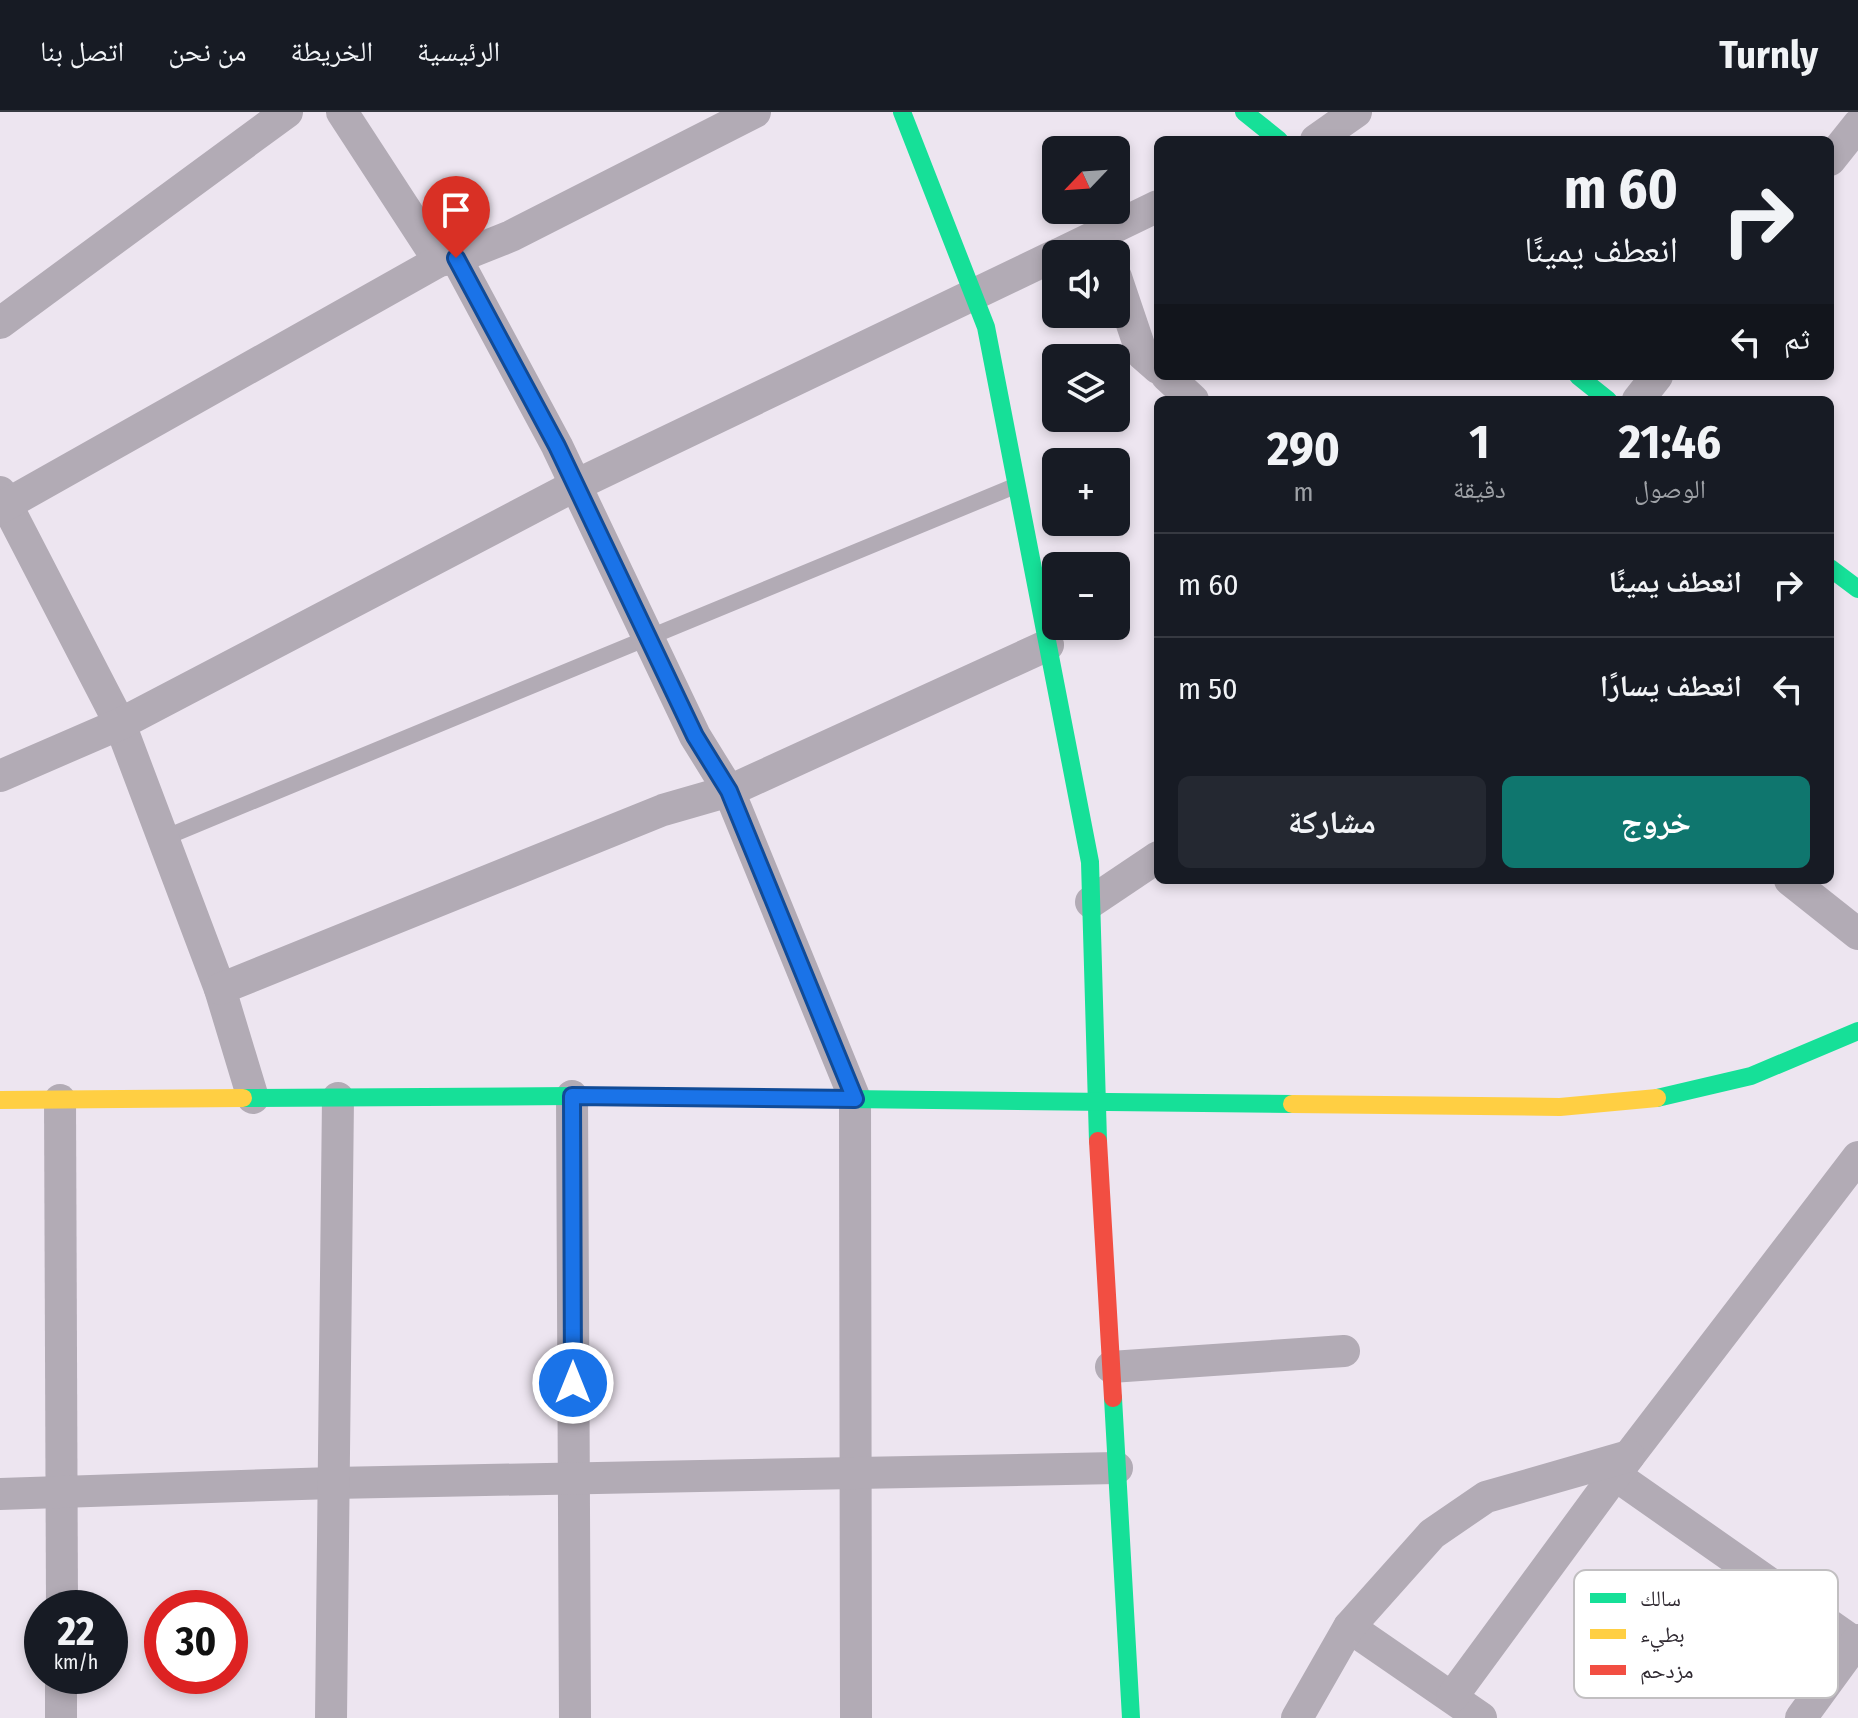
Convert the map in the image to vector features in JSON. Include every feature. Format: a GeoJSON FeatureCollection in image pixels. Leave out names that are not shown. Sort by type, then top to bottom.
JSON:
{"type":"FeatureCollection","features":[{"type":"Feature","properties":{"kind":"main road"},"geometry":{"type":"LineString","coordinates":[[902,112],[986,327],[1090,862],[1096,1101],[1131,1718]]}},
{"type":"Feature","properties":{"kind":"main road"},"geometry":{"type":"LineString","coordinates":[[1244,112],[1269,136]]}},
{"type":"Feature","properties":{"kind":"main road"},"geometry":{"type":"LineString","coordinates":[[1583,380],[1603,396]]}},
{"type":"Feature","properties":{"kind":"main road"},"geometry":{"type":"LineString","coordinates":[[1834,571],[1858,589]]}},
{"type":"Feature","properties":{"kind":"main road"},"geometry":{"type":"LineString","coordinates":[[0,1100],[572,1096],[1612,1105],[1664,1099],[1766,1073],[1858,1031]]}},
{"type":"Feature","properties":{"kind":"street"},"geometry":{"type":"LineString","coordinates":[[0,323],[287,112]]}},
{"type":"Feature","properties":{"kind":"street"},"geometry":{"type":"LineString","coordinates":[[342,112],[448,259],[576,485],[695,736],[729,791],[855,1099],[856,1718]]}},
{"type":"Feature","properties":{"kind":"street"},"geometry":{"type":"LineString","coordinates":[[253,1098],[220,989],[120,724],[2,502],[448,259],[511,236],[755,112]]}},
{"type":"Feature","properties":{"kind":"street"},"geometry":{"type":"LineString","coordinates":[[1322,136],[1356,112]]}},
{"type":"Feature","properties":{"kind":"street"},"geometry":{"type":"LineString","coordinates":[[1834,155],[1858,125]]}},
{"type":"Feature","properties":{"kind":"street"},"geometry":{"type":"LineString","coordinates":[[1111,240],[1154,209]]}},
{"type":"Feature","properties":{"kind":"street"},"geometry":{"type":"LineString","coordinates":[[0,776],[120,724],[576,485],[1042,262]]}},
{"type":"Feature","properties":{"kind":"street"},"geometry":{"type":"LineString","coordinates":[[1130,318],[1142,354],[1154,364]]}},
{"type":"Feature","properties":{"kind":"street"},"geometry":{"type":"LineString","coordinates":[[1171,380],[1189,396]]}},
{"type":"Feature","properties":{"kind":"street"},"geometry":{"type":"LineString","coordinates":[[1641,396],[1654,380]]}},
{"type":"Feature","properties":{"kind":"street"},"geometry":{"type":"LineString","coordinates":[[220,989],[663,810],[729,791],[1048,645]]}},
{"type":"Feature","properties":{"kind":"street"},"geometry":{"type":"LineString","coordinates":[[1091,902],[1154,860]]}},
{"type":"Feature","properties":{"kind":"street"},"geometry":{"type":"LineString","coordinates":[[1795,884],[1858,934]]}},
{"type":"Feature","properties":{"kind":"street"},"geometry":{"type":"LineString","coordinates":[[572,1096],[575,1718]]}},
{"type":"Feature","properties":{"kind":"street"},"geometry":{"type":"LineString","coordinates":[[331,1718],[338,1098]]}},
{"type":"Feature","properties":{"kind":"street"},"geometry":{"type":"LineString","coordinates":[[60,1100],[62,1590]]}},
{"type":"Feature","properties":{"kind":"street"},"geometry":{"type":"LineString","coordinates":[[1452,1697],[1622,1466],[1858,1157]]}},
{"type":"Feature","properties":{"kind":"street"},"geometry":{"type":"LineString","coordinates":[[1111,1367],[1344,1351]]}},
{"type":"Feature","properties":{"kind":"street"},"geometry":{"type":"LineString","coordinates":[[1297,1718],[1349,1627],[1432,1534],[1486,1497],[1622,1466],[1760,1570]]}},
{"type":"Feature","properties":{"kind":"street"},"geometry":{"type":"LineString","coordinates":[[0,1494],[333,1483],[1117,1468]]}},
{"type":"Feature","properties":{"kind":"street"},"geometry":{"type":"LineString","coordinates":[[1349,1627],[1481,1718]]}},
{"type":"Feature","properties":{"kind":"street"},"geometry":{"type":"LineString","coordinates":[[1838,1629],[1857,1643],[1838,1668]]}},
{"type":"Feature","properties":{"kind":"street"},"geometry":{"type":"LineString","coordinates":[[61,1694],[61,1718]]}},
{"type":"Feature","properties":{"kind":"street"},"geometry":{"type":"LineString","coordinates":[[1801,1718],[1816,1698]]}},
{"type":"Feature","properties":{"kind":"lane"},"geometry":{"type":"LineString","coordinates":[[164,838],[1017,485]]}},
{"type":"Feature","properties":{"kind":"traffic: fast"},"geometry":{"type":"LineString","coordinates":[[902,112],[986,327],[1090,862],[1098,1141]]}},
{"type":"Feature","properties":{"kind":"traffic: fast"},"geometry":{"type":"LineString","coordinates":[[1244,112],[1274,136]]}},
{"type":"Feature","properties":{"kind":"traffic: fast"},"geometry":{"type":"LineString","coordinates":[[1583,380],[1603,396]]}},
{"type":"Feature","properties":{"kind":"traffic: fast"},"geometry":{"type":"LineString","coordinates":[[1834,571],[1858,589]]}},
{"type":"Feature","properties":{"kind":"traffic: fast"},"geometry":{"type":"LineString","coordinates":[[1657,1098],[1751,1076],[1858,1031]]}},
{"type":"Feature","properties":{"kind":"traffic: fast"},"geometry":{"type":"LineString","coordinates":[[243,1098],[572,1096],[1292,1104]]}},
{"type":"Feature","properties":{"kind":"traffic: fast"},"geometry":{"type":"LineString","coordinates":[[1113,1398],[1131,1718]]}},
{"type":"Feature","properties":{"kind":"traffic: slow"},"geometry":{"type":"LineString","coordinates":[[0,1100],[243,1098]]}},
{"type":"Feature","properties":{"kind":"traffic: slow"},"geometry":{"type":"LineString","coordinates":[[1292,1104],[1560,1107],[1657,1098]]}},
{"type":"Feature","properties":{"kind":"traffic: jam"},"geometry":{"type":"LineString","coordinates":[[1098,1141],[1113,1398]]}},
{"type":"Feature","properties":{"kind":"route"},"geometry":{"type":"LineString","coordinates":[[456,258],[557,446],[695,736],[729,791],[855,1099],[572,1096],[573,1383]]}}]}
